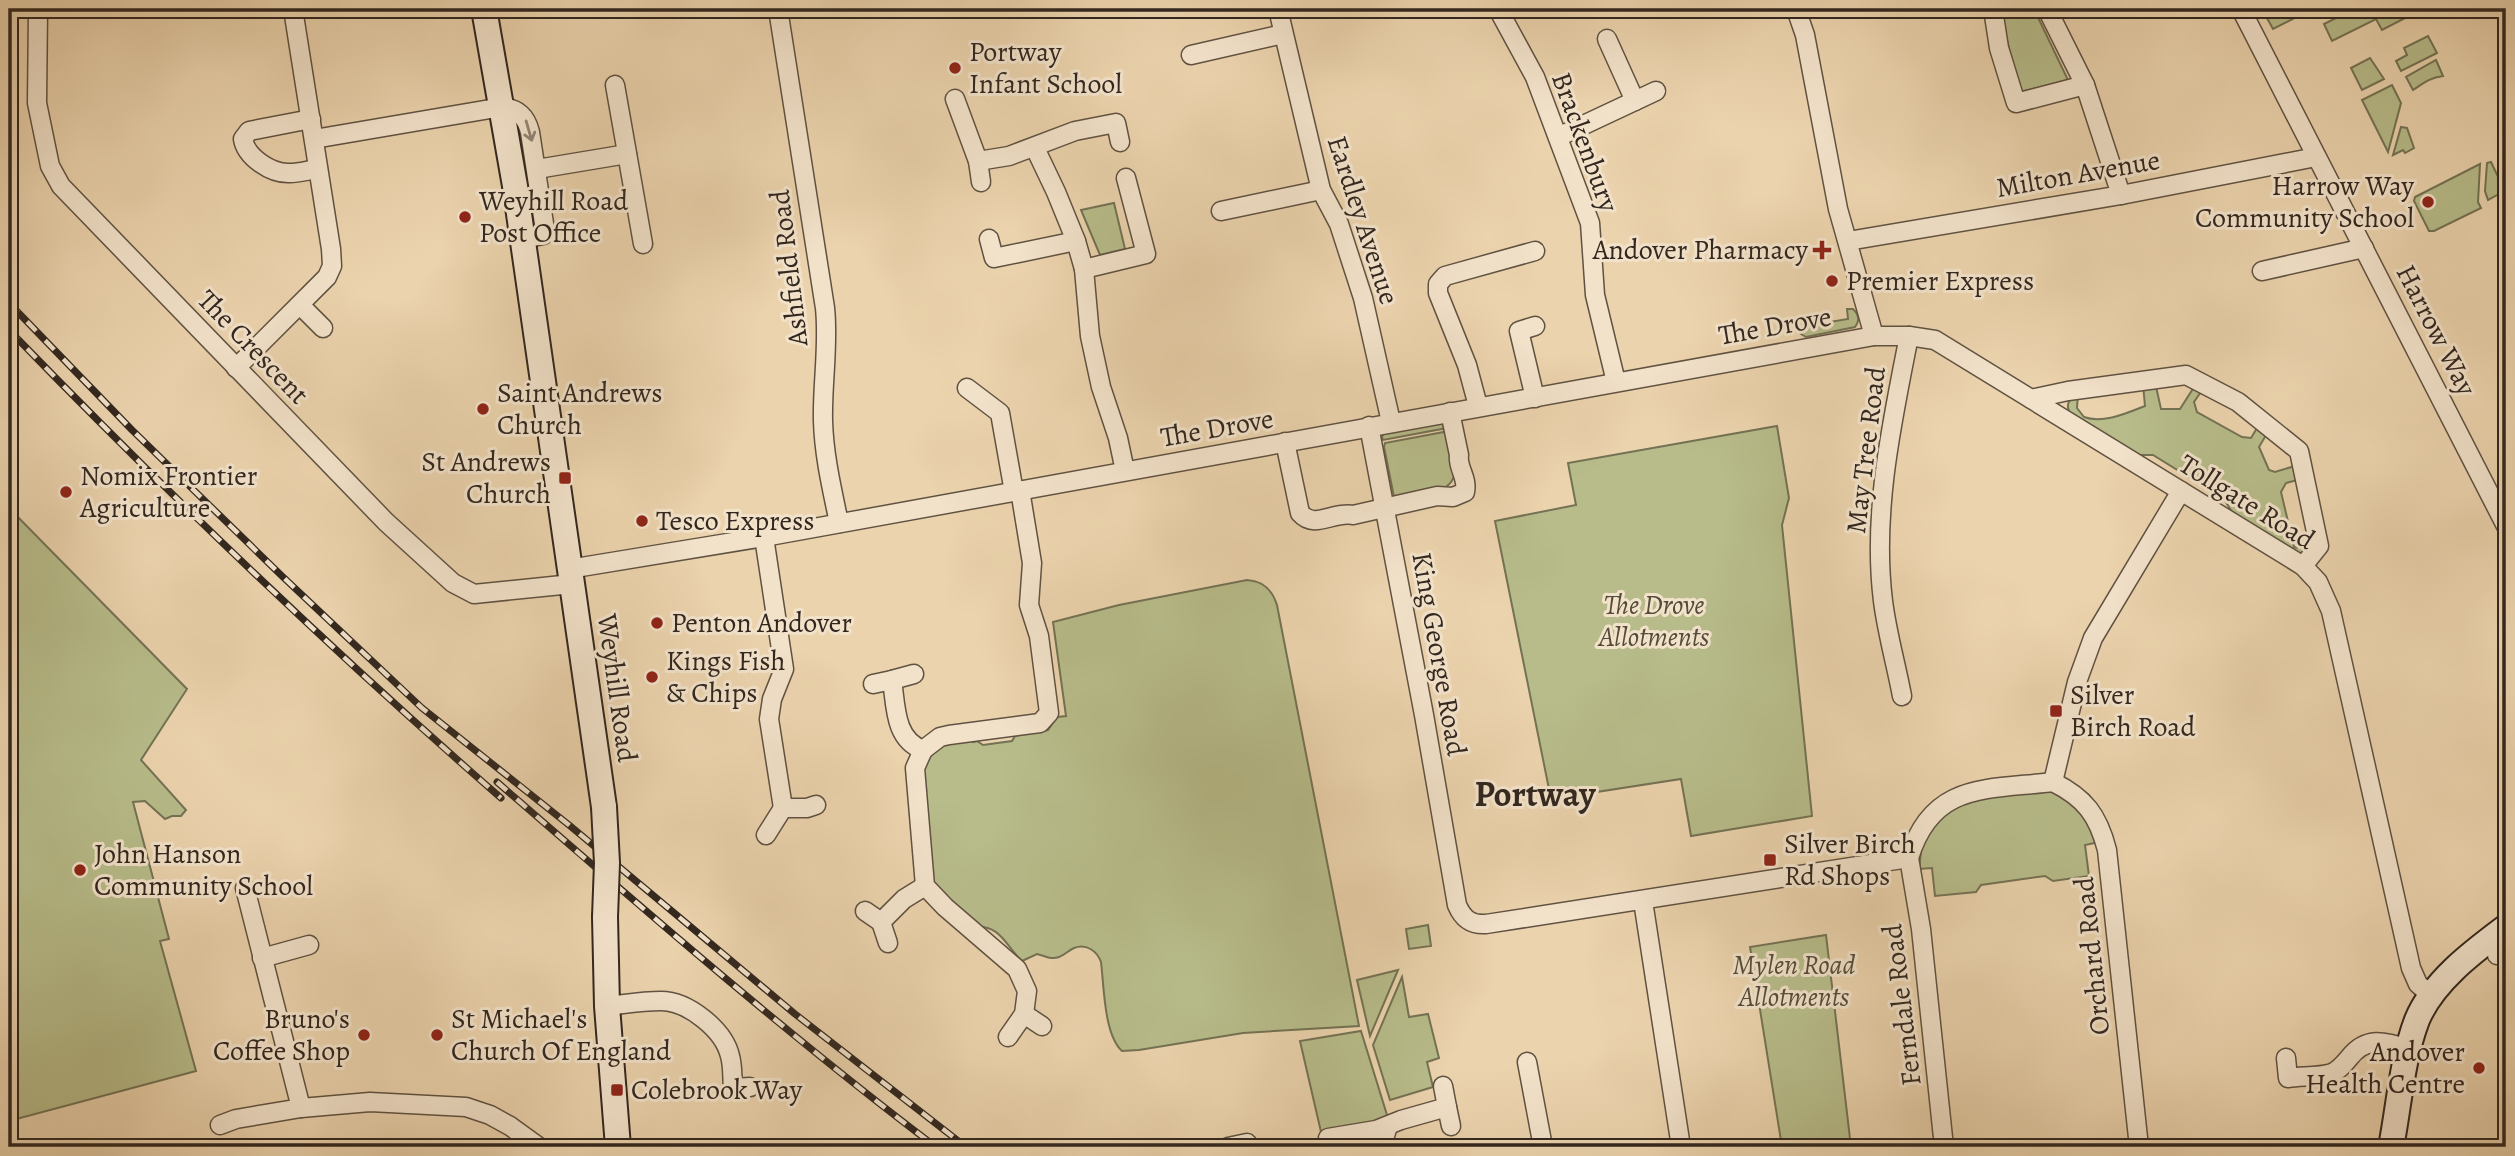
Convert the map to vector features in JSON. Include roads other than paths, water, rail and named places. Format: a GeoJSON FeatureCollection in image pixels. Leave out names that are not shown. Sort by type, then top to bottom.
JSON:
{"type":"FeatureCollection","features":[{"type":"Feature","properties":{"kind":"main road","name":"Weyhill Road"},"geometry":{"type":"LineString","coordinates":[[484,9],[523,239],[604,807],[607,863],[607,1006],[618,1147]]}},
{"type":"Feature","properties":{"kind":"main road"},"geometry":{"type":"LineString","coordinates":[[2391,1147],[2409,1049],[2418,1018],[2432,996],[2457,968],[2506,927]]}},
{"type":"Feature","properties":{"kind":"street","name":"The Crescent"},"geometry":{"type":"LineString","coordinates":[[38,9],[37,103],[56,180],[386,522],[453,583],[466,592],[478,594],[570,576]]}},
{"type":"Feature","properties":{"kind":"street"},"geometry":{"type":"LineString","coordinates":[[236,368],[327,277],[332,266],[293,9]]}},
{"type":"Feature","properties":{"kind":"street","name":"Ashfield Road"},"geometry":{"type":"LineString","coordinates":[[778,9],[825,308],[827,329],[824,445],[839,523]]}},
{"type":"Feature","properties":{"kind":"street","name":"Eardley Avenue"},"geometry":{"type":"LineString","coordinates":[[1278,9],[1321,190],[1339,224],[1363,298],[1391,422]]}},
{"type":"Feature","properties":{"kind":"street"},"geometry":{"type":"LineString","coordinates":[[1796,9],[1805,35],[1838,209],[1874,336]]}},
{"type":"Feature","properties":{"kind":"street"},"geometry":{"type":"LineString","coordinates":[[1993,9],[1999,48],[2016,103],[2085,85]]}},
{"type":"Feature","properties":{"kind":"street"},"geometry":{"type":"LineString","coordinates":[[2047,9],[2085,85],[2121,195]]}},
{"type":"Feature","properties":{"kind":"street","name":"Harrow Way"},"geometry":{"type":"LineString","coordinates":[[2241,9],[2506,526]]}},
{"type":"Feature","properties":{"kind":"street","name":"Brackenbury"},"geometry":{"type":"LineString","coordinates":[[1506,11],[1535,77],[1590,223],[1595,295],[1616,382]]}},
{"type":"Feature","properties":{"kind":"street"},"geometry":{"type":"LineString","coordinates":[[1191,55],[1283,34]]}},
{"type":"Feature","properties":{"kind":"street"},"geometry":{"type":"LineString","coordinates":[[1607,39],[1635,101]]}},
{"type":"Feature","properties":{"kind":"street"},"geometry":{"type":"LineString","coordinates":[[615,85],[643,244]]}},
{"type":"Feature","properties":{"kind":"street"},"geometry":{"type":"LineString","coordinates":[[1558,136],[1656,91]]}},
{"type":"Feature","properties":{"kind":"street"},"geometry":{"type":"LineString","coordinates":[[955,99],[978,162],[981,182]]}},
{"type":"Feature","properties":{"kind":"street"},"geometry":{"type":"LineString","coordinates":[[314,139],[502,107],[518,111],[528,123],[545,230],[543,234],[523,239]]}},
{"type":"Feature","properties":{"kind":"street"},"geometry":{"type":"LineString","coordinates":[[978,162],[1010,156],[1115,118],[1120,142]]}},
{"type":"Feature","properties":{"kind":"street"},"geometry":{"type":"LineString","coordinates":[[311,120],[249,131],[243,143],[249,155],[283,173],[318,169]]}},
{"type":"Feature","properties":{"kind":"street"},"geometry":{"type":"LineString","coordinates":[[1034,148],[1056,192],[1084,269],[1090,336],[1101,387],[1118,438],[1125,471]]}},
{"type":"Feature","properties":{"kind":"street"},"geometry":{"type":"LineString","coordinates":[[537,169],[627,154]]}},
{"type":"Feature","properties":{"kind":"street","name":"Milton Avenue"},"geometry":{"type":"LineString","coordinates":[[1848,241],[2121,195],[2316,156]]}},
{"type":"Feature","properties":{"kind":"street"},"geometry":{"type":"LineString","coordinates":[[1084,269],[1146,254],[1126,178]]}},
{"type":"Feature","properties":{"kind":"street"},"geometry":{"type":"LineString","coordinates":[[1221,211],[1321,190]]}},
{"type":"Feature","properties":{"kind":"street"},"geometry":{"type":"LineString","coordinates":[[989,239],[988,262],[1076,241]]}},
{"type":"Feature","properties":{"kind":"street"},"geometry":{"type":"LineString","coordinates":[[2262,271],[2364,248]]}},
{"type":"Feature","properties":{"kind":"street"},"geometry":{"type":"LineString","coordinates":[[1478,406],[1467,365],[1438,293],[1438,284],[1445,276],[1535,251]]}},
{"type":"Feature","properties":{"kind":"street"},"geometry":{"type":"LineString","coordinates":[[300,305],[323,328]]}},
{"type":"Feature","properties":{"kind":"street"},"geometry":{"type":"LineString","coordinates":[[1535,326],[1519,331],[1535,398]]}},
{"type":"Feature","properties":{"kind":"street","name":"The Drove"},"geometry":{"type":"LineString","coordinates":[[570,576],[839,523],[1874,336]]}},
{"type":"Feature","properties":{"kind":"street","name":"Tollgate Road"},"geometry":{"type":"LineString","coordinates":[[1874,336],[1909,336],[1935,340],[2304,566],[2318,582],[2331,611],[2411,968],[2418,984],[2432,996]]}},
{"type":"Feature","properties":{"kind":"street","name":"May Tree Road"},"geometry":{"type":"LineString","coordinates":[[1902,695],[1883,601],[1880,546],[1881,509],[1909,336]]}},
{"type":"Feature","properties":{"kind":"street"},"geometry":{"type":"LineString","coordinates":[[2031,399],[2186,374],[2238,402],[2300,451],[2319,546],[2304,566]]}},
{"type":"Feature","properties":{"kind":"street"},"geometry":{"type":"LineString","coordinates":[[967,388],[1000,413],[1032,563],[1029,605],[1039,636],[1049,713],[1040,723],[949,735],[923,750],[915,768],[925,886],[945,907],[1017,969],[1027,991],[1024,1014],[1008,1037]]}},
{"type":"Feature","properties":{"kind":"street"},"geometry":{"type":"LineString","coordinates":[[2059,416],[2068,391]]}},
{"type":"Feature","properties":{"kind":"street"},"geometry":{"type":"LineString","coordinates":[[1285,442],[1300,513],[1313,522],[1344,513],[1353,515],[1437,496],[1453,497],[1465,492],[1466,483],[1458,461],[1450,412]]}},
{"type":"Feature","properties":{"kind":"street","name":"King George Road"},"geometry":{"type":"LineString","coordinates":[[1369,426],[1460,912],[1464,918],[1479,924],[1643,901],[1909,858]]}},
{"type":"Feature","properties":{"kind":"street"},"geometry":{"type":"LineString","coordinates":[[1909,858],[1920,831],[1935,810],[1946,802],[1970,792],[2053,782],[2077,682],[2093,638],[2181,491]]}},
{"type":"Feature","properties":{"kind":"street"},"geometry":{"type":"LineString","coordinates":[[764,537],[784,668],[772,699],[769,719],[783,808],[766,835]]}},
{"type":"Feature","properties":{"kind":"street"},"geometry":{"type":"LineString","coordinates":[[873,684],[914,674]]}},
{"type":"Feature","properties":{"kind":"street"},"geometry":{"type":"LineString","coordinates":[[892,680],[903,737],[912,746],[923,750]]}},
{"type":"Feature","properties":{"kind":"street","name":"Orchard Road"},"geometry":{"type":"LineString","coordinates":[[2053,782],[2074,794],[2091,812],[2101,827],[2107,850],[2139,1147]]}},
{"type":"Feature","properties":{"kind":"street"},"geometry":{"type":"LineString","coordinates":[[783,808],[807,808],[816,805]]}},
{"type":"Feature","properties":{"kind":"street","name":"Ferndale Road"},"geometry":{"type":"LineString","coordinates":[[1909,858],[1921,929],[1944,1147]]}},
{"type":"Feature","properties":{"kind":"street"},"geometry":{"type":"LineString","coordinates":[[881,922],[904,899],[925,886]]}},
{"type":"Feature","properties":{"kind":"street"},"geometry":{"type":"LineString","coordinates":[[246,888],[301,1108]]}},
{"type":"Feature","properties":{"kind":"street"},"geometry":{"type":"LineString","coordinates":[[1643,901],[1681,1147]]}},
{"type":"Feature","properties":{"kind":"street"},"geometry":{"type":"LineString","coordinates":[[865,911],[881,922],[888,943]]}},
{"type":"Feature","properties":{"kind":"street"},"geometry":{"type":"LineString","coordinates":[[262,958],[309,945]]}},
{"type":"Feature","properties":{"kind":"street"},"geometry":{"type":"LineString","coordinates":[[607,1006],[664,1001],[700,1016],[724,1041],[731,1056],[733,1088],[750,1087]]}},
{"type":"Feature","properties":{"kind":"street"},"geometry":{"type":"LineString","coordinates":[[1024,1014],[1042,1026]]}},
{"type":"Feature","properties":{"kind":"street"},"geometry":{"type":"LineString","coordinates":[[2286,1058],[2288,1078],[2332,1073],[2364,1044],[2379,1043],[2409,1049]]}},
{"type":"Feature","properties":{"kind":"street"},"geometry":{"type":"LineString","coordinates":[[1527,1062],[1543,1147]]}},
{"type":"Feature","properties":{"kind":"street"},"geometry":{"type":"LineString","coordinates":[[1443,1087],[1451,1126]]}},
{"type":"Feature","properties":{"kind":"street"},"geometry":{"type":"LineString","coordinates":[[220,1125],[236,1119],[301,1108],[370,1102],[466,1107],[490,1115],[510,1126],[535,1146]]}},
{"type":"Feature","properties":{"kind":"street"},"geometry":{"type":"LineString","coordinates":[[1328,1139],[1388,1126],[1447,1107]]}},
{"type":"Feature","properties":{"kind":"street"},"geometry":{"type":"LineString","coordinates":[[1385,1147],[1384,1139],[1388,1126]]}},
{"type":"Feature","properties":{"kind":"street"},"geometry":{"type":"LineString","coordinates":[[1228,1147],[1253,1143]]}},
{"type":"Feature","properties":{"kind":"railway"},"geometry":{"type":"LineString","coordinates":[[9,303],[132,430],[422,708],[569,825],[795,1014],[966,1147]]}},
{"type":"Feature","properties":{"kind":"railway"},"geometry":{"type":"LineString","coordinates":[[9,330],[250,570],[501,798]]}},
{"type":"Feature","properties":{"kind":"railway"},"geometry":{"type":"LineString","coordinates":[[497,782],[768,1014],[936,1147]]}},
{"type":"Feature","properties":{"kind":"place","name":"Portway Infant School"},"geometry":{"type":"Point","coordinates":[955,68]}},
{"type":"Feature","properties":{"kind":"place","name":"Harrow Way Community School"},"geometry":{"type":"Point","coordinates":[2428,202]}},
{"type":"Feature","properties":{"kind":"place","name":"Weyhill Road Post Office"},"geometry":{"type":"Point","coordinates":[465,217]}},
{"type":"Feature","properties":{"kind":"place","name":"Andover Pharmacy"},"geometry":{"type":"Point","coordinates":[1822,250]}},
{"type":"Feature","properties":{"kind":"place","name":"Premier Express"},"geometry":{"type":"Point","coordinates":[1832,281]}},
{"type":"Feature","properties":{"kind":"place","name":"Saint Andrews Church"},"geometry":{"type":"Point","coordinates":[483,409]}},
{"type":"Feature","properties":{"kind":"place","name":"St Andrews Church"},"geometry":{"type":"Point","coordinates":[565,478]}},
{"type":"Feature","properties":{"kind":"place","name":"Nomix Frontier Agriculture"},"geometry":{"type":"Point","coordinates":[66,492]}},
{"type":"Feature","properties":{"kind":"place","name":"Tesco Express"},"geometry":{"type":"Point","coordinates":[642,521]}},
{"type":"Feature","properties":{"kind":"place","name":"Penton Andover"},"geometry":{"type":"Point","coordinates":[657,623]}},
{"type":"Feature","properties":{"kind":"place","name":"Kings Fish & Chips"},"geometry":{"type":"Point","coordinates":[652,677]}},
{"type":"Feature","properties":{"kind":"place","name":"Silver Birch Road"},"geometry":{"type":"Point","coordinates":[2056,711]}},
{"type":"Feature","properties":{"kind":"place","name":"Silver Birch Rd Shops"},"geometry":{"type":"Point","coordinates":[1770,860]}},
{"type":"Feature","properties":{"kind":"place","name":"John Hanson Community School"},"geometry":{"type":"Point","coordinates":[80,870]}},
{"type":"Feature","properties":{"kind":"place","name":"Bruno's Coffee Shop"},"geometry":{"type":"Point","coordinates":[364,1035]}},
{"type":"Feature","properties":{"kind":"place","name":"St Michael's Church Of England"},"geometry":{"type":"Point","coordinates":[437,1035]}},
{"type":"Feature","properties":{"kind":"place","name":"Andover Health Centre"},"geometry":{"type":"Point","coordinates":[2479,1068]}},
{"type":"Feature","properties":{"kind":"place","name":"Colebrook Way"},"geometry":{"type":"Point","coordinates":[617,1090]}},
{"type":"Feature","properties":{"kind":"district","name":"Portway"},"geometry":{"type":"Point","coordinates":[1535,794]}},
{"type":"Feature","properties":{"kind":"park label","name":"The Drove Allotments"},"geometry":{"type":"Point","coordinates":[1654,621]}},
{"type":"Feature","properties":{"kind":"park label","name":"Mylen Road Allotments"},"geometry":{"type":"Point","coordinates":[1794,981]}}]}
